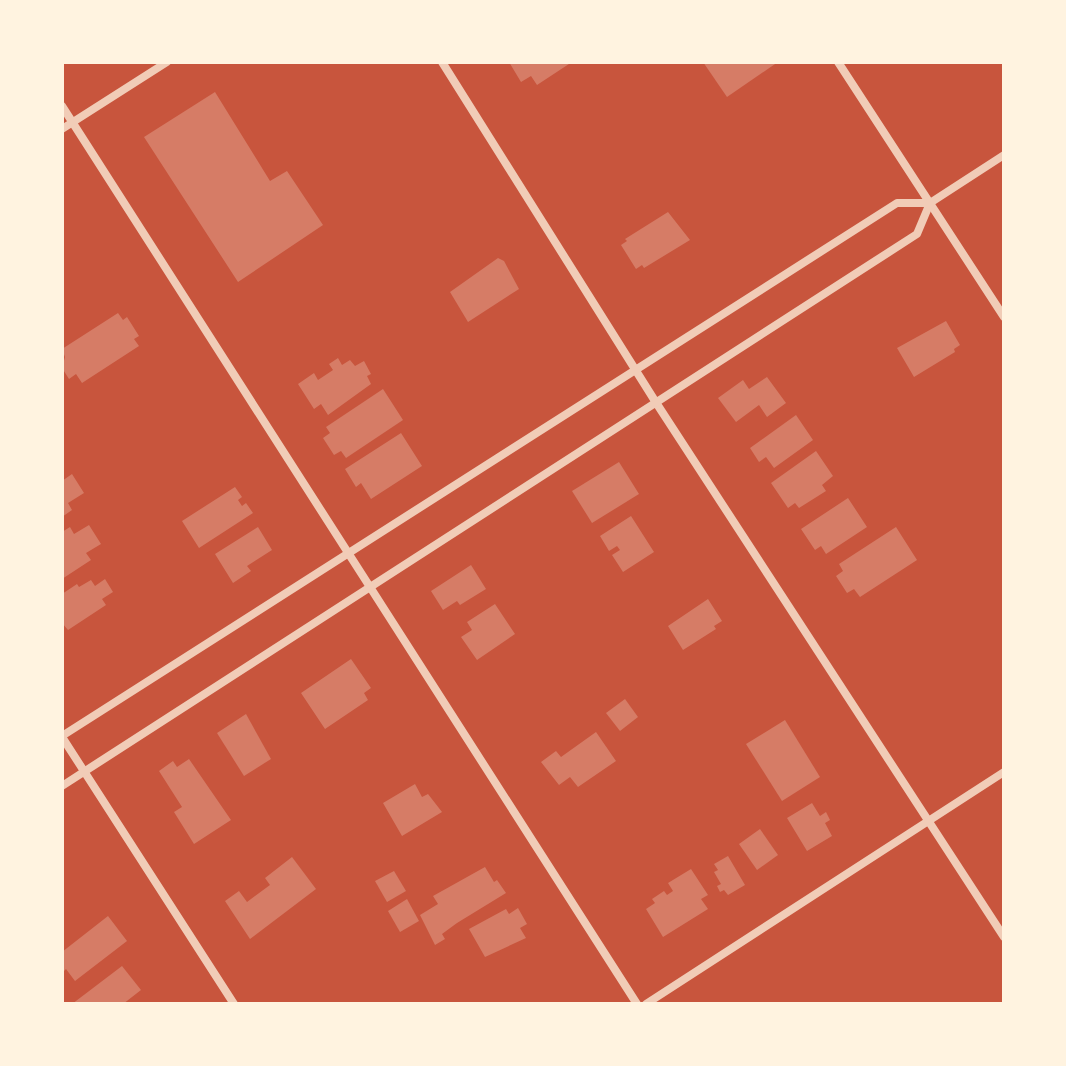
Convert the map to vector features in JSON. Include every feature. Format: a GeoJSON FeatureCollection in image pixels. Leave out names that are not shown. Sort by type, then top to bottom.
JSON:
{"type":"FeatureCollection","features":[{"type":"Feature","properties":{"kind":"street"},"geometry":{"type":"LineString","coordinates":[[62,129],[167,62]]}},
{"type":"Feature","properties":{"kind":"street"},"geometry":{"type":"LineString","coordinates":[[442,62],[655,401],[931,820],[1004,937]]}},
{"type":"Feature","properties":{"kind":"street"},"geometry":{"type":"LineString","coordinates":[[838,62],[1004,317]]}},
{"type":"Feature","properties":{"kind":"street"},"geometry":{"type":"LineString","coordinates":[[62,106],[637,1004]]}},
{"type":"Feature","properties":{"kind":"street"},"geometry":{"type":"LineString","coordinates":[[234,1004],[62,736],[897,203],[930,203],[1004,155]]}},
{"type":"Feature","properties":{"kind":"street"},"geometry":{"type":"LineString","coordinates":[[62,786],[917,234],[930,203]]}},
{"type":"Feature","properties":{"kind":"street"},"geometry":{"type":"LineString","coordinates":[[646,1004],[1004,772]]}},
{"type":"Feature","properties":{"kind":"building"},"geometry":{"type":"Polygon","coordinates":[[[509,62],[572,62],[537,85],[531,76],[521,82],[509,62]]]}},
{"type":"Feature","properties":{"kind":"building"},"geometry":{"type":"Polygon","coordinates":[[[703,62],[778,62],[727,97],[703,62]]]}},
{"type":"Feature","properties":{"kind":"building"},"geometry":{"type":"Polygon","coordinates":[[[215,92],[270,181],[287,171],[323,225],[238,282],[144,137],[215,92]]]}},
{"type":"Feature","properties":{"kind":"building"},"geometry":{"type":"Polygon","coordinates":[[[668,212],[690,240],[644,268],[642,265],[636,269],[621,245],[627,241],[625,239],[668,212]]]}},
{"type":"Feature","properties":{"kind":"building"},"geometry":{"type":"Polygon","coordinates":[[[498,258],[504,261],[519,289],[468,322],[450,292],[498,258]]]}},
{"type":"Feature","properties":{"kind":"building"},"geometry":{"type":"Polygon","coordinates":[[[118,313],[123,320],[127,317],[139,336],[134,339],[139,346],[82,383],[76,374],[69,379],[62,368],[65,357],[62,349],[118,313]]]}},
{"type":"Feature","properties":{"kind":"building"},"geometry":{"type":"Polygon","coordinates":[[[946,321],[960,345],[954,349],[955,352],[914,377],[897,348],[946,321]]]}},
{"type":"Feature","properties":{"kind":"building"},"geometry":{"type":"Polygon","coordinates":[[[338,358],[342,365],[350,360],[355,366],[364,361],[371,374],[367,376],[371,384],[328,415],[321,404],[314,409],[298,384],[314,373],[318,380],[333,370],[329,364],[338,358]]]}},
{"type":"Feature","properties":{"kind":"building"},"geometry":{"type":"Polygon","coordinates":[[[767,377],[786,403],[767,417],[759,405],[736,422],[718,398],[743,380],[749,389],[767,377]]]}},
{"type":"Feature","properties":{"kind":"building"},"geometry":{"type":"Polygon","coordinates":[[[383,389],[403,420],[346,458],[341,451],[334,455],[323,438],[330,433],[326,427],[383,389]]]}},
{"type":"Feature","properties":{"kind":"building"},"geometry":{"type":"Polygon","coordinates":[[[796,415],[813,440],[774,468],[766,457],[759,462],[750,448],[796,415]]]}},
{"type":"Feature","properties":{"kind":"building"},"geometry":{"type":"Polygon","coordinates":[[[401,433],[422,466],[371,499],[361,483],[356,487],[345,469],[401,433]]]}},
{"type":"Feature","properties":{"kind":"building"},"geometry":{"type":"Polygon","coordinates":[[[816,451],[833,476],[822,485],[826,491],[799,508],[795,503],[788,508],[771,483],[816,451]]]}},
{"type":"Feature","properties":{"kind":"building"},"geometry":{"type":"Polygon","coordinates":[[[619,462],[639,494],[592,523],[572,491],[619,462]]]}},
{"type":"Feature","properties":{"kind":"building"},"geometry":{"type":"Polygon","coordinates":[[[72,474],[84,493],[68,503],[72,510],[62,517],[62,481],[72,474]]]}},
{"type":"Feature","properties":{"kind":"building"},"geometry":{"type":"Polygon","coordinates":[[[235,487],[242,497],[238,500],[242,506],[246,503],[253,513],[199,548],[182,521],[235,487]]]}},
{"type":"Feature","properties":{"kind":"building"},"geometry":{"type":"Polygon","coordinates":[[[848,498],[867,527],[826,554],[821,546],[815,550],[801,529],[848,498]]]}},
{"type":"Feature","properties":{"kind":"building"},"geometry":{"type":"Polygon","coordinates":[[[631,516],[654,552],[623,572],[612,555],[620,550],[617,546],[609,551],[600,536],[631,516]]]}},
{"type":"Feature","properties":{"kind":"building"},"geometry":{"type":"Polygon","coordinates":[[[89,525],[101,544],[86,553],[91,560],[62,579],[62,532],[70,527],[74,534],[89,525]]]}},
{"type":"Feature","properties":{"kind":"building"},"geometry":{"type":"Polygon","coordinates":[[[258,527],[272,550],[247,566],[251,571],[233,583],[215,554],[258,527]]]}},
{"type":"Feature","properties":{"kind":"building"},"geometry":{"type":"Polygon","coordinates":[[[896,527],[917,560],[860,597],[854,589],[847,593],[836,576],[843,571],[839,564],[896,527]]]}},
{"type":"Feature","properties":{"kind":"building"},"geometry":{"type":"Polygon","coordinates":[[[471,565],[486,589],[460,605],[457,601],[443,610],[431,591],[471,565]]]}},
{"type":"Feature","properties":{"kind":"building"},"geometry":{"type":"Polygon","coordinates":[[[105,579],[113,592],[102,599],[106,605],[68,630],[62,623],[62,594],[77,584],[79,587],[91,580],[95,586],[105,579]]]}},
{"type":"Feature","properties":{"kind":"building"},"geometry":{"type":"Polygon","coordinates":[[[708,599],[722,621],[714,626],[716,629],[683,650],[668,626],[708,599]]]}},
{"type":"Feature","properties":{"kind":"building"},"geometry":{"type":"Polygon","coordinates":[[[495,604],[515,634],[477,660],[461,637],[472,630],[467,622],[495,604]]]}},
{"type":"Feature","properties":{"kind":"building"},"geometry":{"type":"Polygon","coordinates":[[[351,659],[371,688],[364,693],[368,700],[325,729],[301,693],[351,659]]]}},
{"type":"Feature","properties":{"kind":"building"},"geometry":{"type":"Polygon","coordinates":[[[625,699],[638,717],[620,731],[606,713],[625,699]]]}},
{"type":"Feature","properties":{"kind":"building"},"geometry":{"type":"Polygon","coordinates":[[[246,714],[271,759],[244,776],[217,733],[246,714]]]}},
{"type":"Feature","properties":{"kind":"building"},"geometry":{"type":"Polygon","coordinates":[[[785,720],[820,777],[782,801],[746,744],[785,720]]]}},
{"type":"Feature","properties":{"kind":"building"},"geometry":{"type":"Polygon","coordinates":[[[596,732],[616,761],[578,787],[570,777],[559,785],[541,762],[556,751],[561,757],[596,732]]]}},
{"type":"Feature","properties":{"kind":"building"},"geometry":{"type":"Polygon","coordinates":[[[189,759],[231,820],[194,844],[174,812],[182,807],[159,771],[173,761],[177,767],[189,759]]]}},
{"type":"Feature","properties":{"kind":"building"},"geometry":{"type":"Polygon","coordinates":[[[415,784],[422,797],[428,794],[442,812],[402,836],[383,803],[415,784]]]}},
{"type":"Feature","properties":{"kind":"building"},"geometry":{"type":"Polygon","coordinates":[[[812,803],[820,816],[826,812],[830,820],[825,823],[832,836],[807,851],[787,818],[812,803]]]}},
{"type":"Feature","properties":{"kind":"building"},"geometry":{"type":"Polygon","coordinates":[[[760,829],[778,855],[757,870],[739,844],[760,829]]]}},
{"type":"Feature","properties":{"kind":"building"},"geometry":{"type":"Polygon","coordinates":[[[728,856],[745,885],[728,895],[724,890],[720,892],[717,886],[721,884],[714,872],[718,870],[714,864],[728,856]]]}},
{"type":"Feature","properties":{"kind":"building"},"geometry":{"type":"Polygon","coordinates":[[[292,857],[316,889],[250,939],[225,901],[239,891],[247,902],[270,885],[265,878],[292,857]]]}},
{"type":"Feature","properties":{"kind":"building"},"geometry":{"type":"Polygon","coordinates":[[[485,867],[494,882],[497,880],[506,893],[457,923],[442,934],[445,939],[435,945],[420,915],[438,904],[433,896],[485,867]]]}},
{"type":"Feature","properties":{"kind":"building"},"geometry":{"type":"Polygon","coordinates":[[[691,869],[708,895],[701,899],[708,909],[663,937],[646,909],[655,903],[652,899],[664,891],[667,895],[673,891],[668,883],[691,869]]]}},
{"type":"Feature","properties":{"kind":"building"},"geometry":{"type":"Polygon","coordinates":[[[394,871],[406,891],[387,902],[375,881],[394,871]]]}},
{"type":"Feature","properties":{"kind":"building"},"geometry":{"type":"Polygon","coordinates":[[[407,899],[419,921],[400,932],[388,911],[407,899]]]}},
{"type":"Feature","properties":{"kind":"building"},"geometry":{"type":"Polygon","coordinates":[[[518,908],[527,924],[520,928],[526,938],[485,957],[469,929],[506,909],[509,914],[518,908]]]}},
{"type":"Feature","properties":{"kind":"building"},"geometry":{"type":"Polygon","coordinates":[[[108,916],[127,941],[75,981],[66,969],[62,973],[62,952],[108,916]]]}},
{"type":"Feature","properties":{"kind":"building"},"geometry":{"type":"Polygon","coordinates":[[[122,966],[141,990],[123,1004],[72,1004],[122,966]]]}}]}
